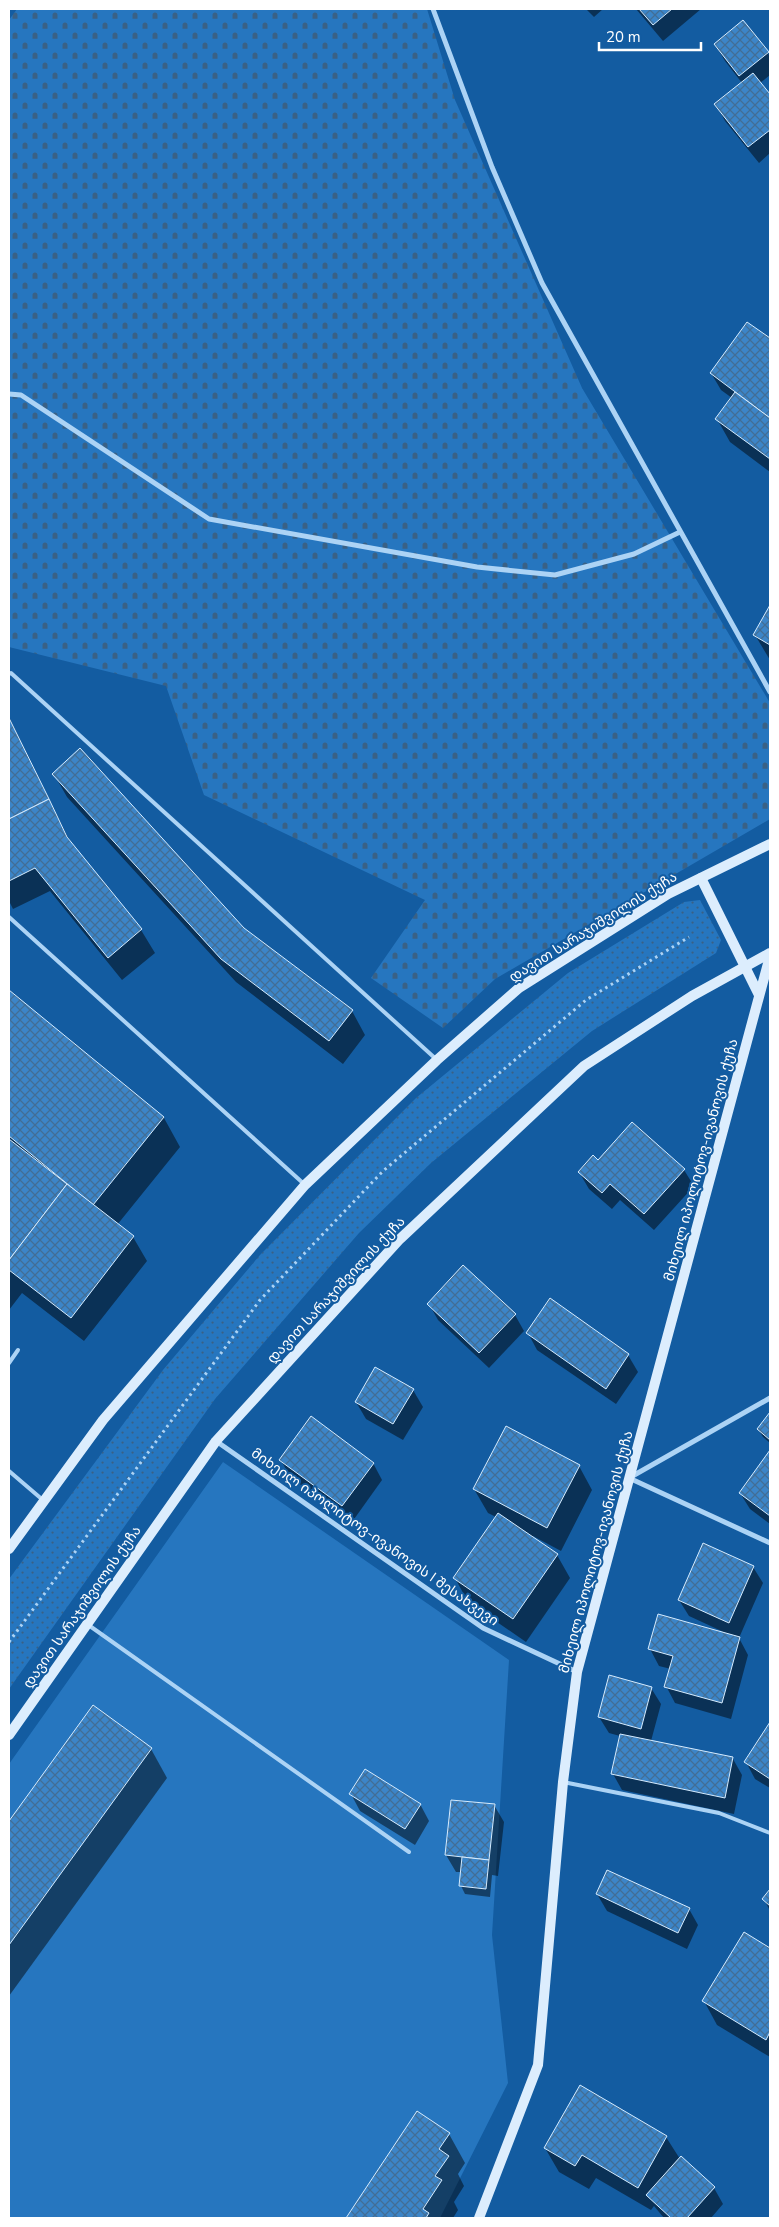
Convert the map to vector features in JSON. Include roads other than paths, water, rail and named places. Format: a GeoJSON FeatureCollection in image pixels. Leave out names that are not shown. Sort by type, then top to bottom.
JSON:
{"type":"FeatureCollection","features":[{"type":"Feature","properties":{"kind":"main road","name":"დავით სარაჯიშვილის ქუჩა"},"geometry":{"type":"LineString","coordinates":[[9,1549],[102,1420],[305,1185],[437,1060],[519,988],[668,894],[770,844]]}},
{"type":"Feature","properties":{"kind":"main road"},"geometry":{"type":"LineString","coordinates":[[701,878],[759,995]]}},
{"type":"Feature","properties":{"kind":"main road","name":"დავით სარაჯიშვილის ქუჩა"},"geometry":{"type":"LineString","coordinates":[[9,1735],[216,1441],[400,1239],[584,1066],[692,996],[770,954]]}},
{"type":"Feature","properties":{"kind":"main road","name":"მიხეილ იპოლიტოვ-ივანოვის ქუჩა"},"geometry":{"type":"LineString","coordinates":[[479,2218],[538,2065],[563,1782],[577,1672],[770,954]]}},
{"type":"Feature","properties":{"kind":"street"},"geometry":{"type":"LineString","coordinates":[[433,9],[492,168],[542,283],[770,692]]}},
{"type":"Feature","properties":{"kind":"street"},"geometry":{"type":"LineString","coordinates":[[9,394],[21,395],[209,519],[478,567],[555,575],[634,554],[680,532]]}},
{"type":"Feature","properties":{"kind":"street"},"geometry":{"type":"LineString","coordinates":[[629,1478],[770,1398]]}},
{"type":"Feature","properties":{"kind":"street","name":"მიხეილ იპოლიტოვ-ივანოვის I შესახვევი"},"geometry":{"type":"LineString","coordinates":[[216,1441],[483,1628],[577,1672]]}},
{"type":"Feature","properties":{"kind":"street"},"geometry":{"type":"LineString","coordinates":[[629,1478],[770,1543]]}},
{"type":"Feature","properties":{"kind":"lane"},"geometry":{"type":"LineString","coordinates":[[9,674],[18,680],[437,1060]]}},
{"type":"Feature","properties":{"kind":"lane"},"geometry":{"type":"LineString","coordinates":[[9,917],[305,1185]]}},
{"type":"Feature","properties":{"kind":"lane"},"geometry":{"type":"LineString","coordinates":[[9,1363],[18,1350]]}},
{"type":"Feature","properties":{"kind":"lane"},"geometry":{"type":"LineString","coordinates":[[9,1471],[44,1501]]}},
{"type":"Feature","properties":{"kind":"lane"},"geometry":{"type":"LineString","coordinates":[[87,1624],[409,1852]]}},
{"type":"Feature","properties":{"kind":"lane"},"geometry":{"type":"LineString","coordinates":[[563,1782],[720,1812],[770,1834]]}}]}
